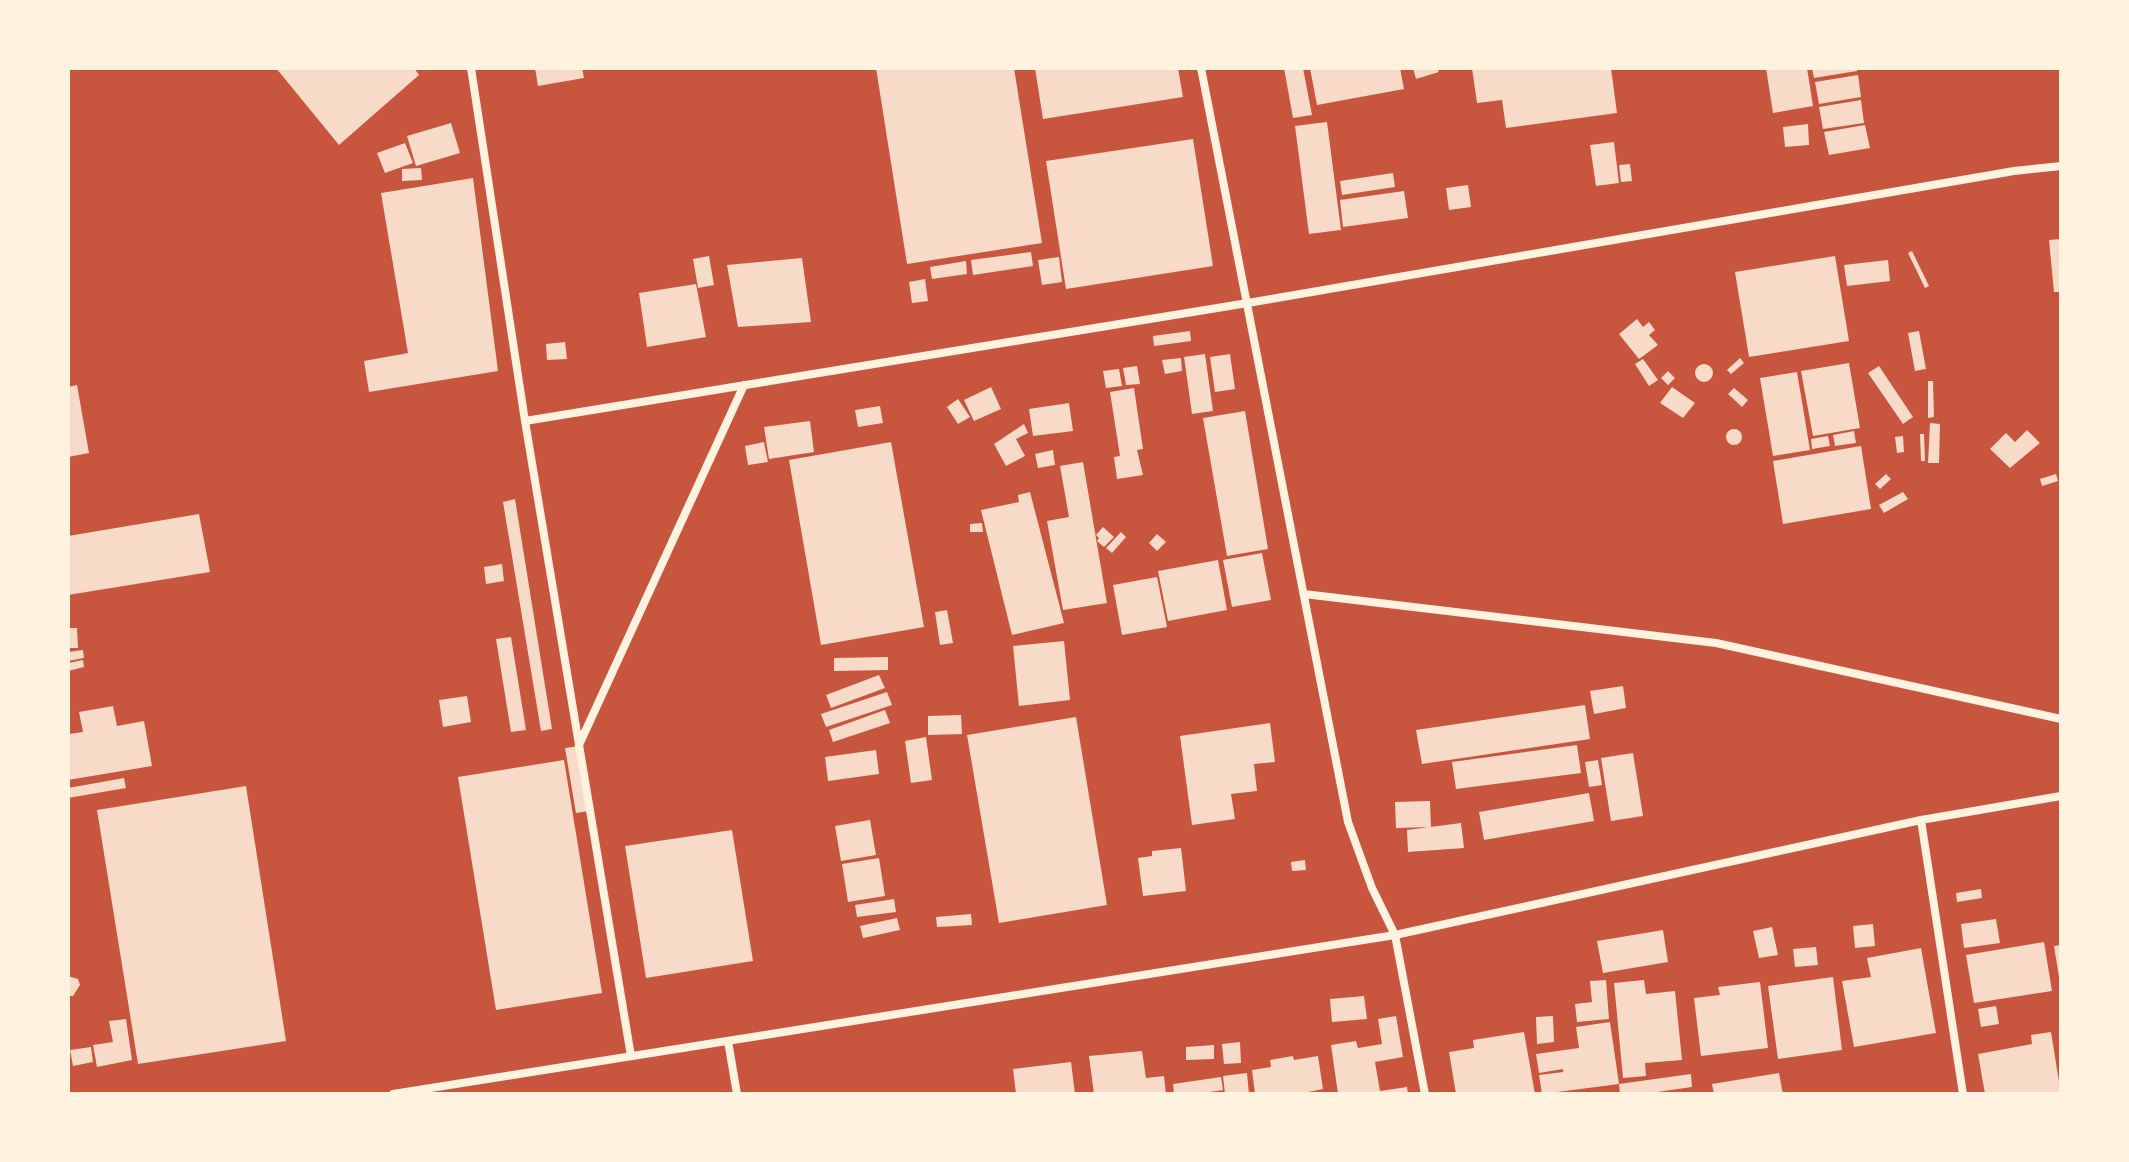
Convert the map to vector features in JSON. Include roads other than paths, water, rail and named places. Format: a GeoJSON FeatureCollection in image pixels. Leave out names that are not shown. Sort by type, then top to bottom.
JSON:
{"type":"FeatureCollection","features":[{"type":"Feature","properties":{"kind":"street"},"geometry":{"type":"LineString","coordinates":[[471,68],[525,421],[631,1056]]}},
{"type":"Feature","properties":{"kind":"street"},"geometry":{"type":"LineString","coordinates":[[1201,68],[1348,822],[1372,888],[1395,935],[1425,1094]]}},
{"type":"Feature","properties":{"kind":"street"},"geometry":{"type":"LineString","coordinates":[[525,421],[1248,303],[2014,171],[2061,166]]}},
{"type":"Feature","properties":{"kind":"street"},"geometry":{"type":"LineString","coordinates":[[579,745],[744,385]]}},
{"type":"Feature","properties":{"kind":"street"},"geometry":{"type":"LineString","coordinates":[[1304,594],[1716,643],[2061,719]]}},
{"type":"Feature","properties":{"kind":"street"},"geometry":{"type":"LineString","coordinates":[[393,1094],[1395,935],[1921,820],[2061,796]]}},
{"type":"Feature","properties":{"kind":"street"},"geometry":{"type":"LineString","coordinates":[[1921,820],[1963,1094]]}},
{"type":"Feature","properties":{"kind":"street"},"geometry":{"type":"LineString","coordinates":[[728,1041],[737,1094]]}}]}
